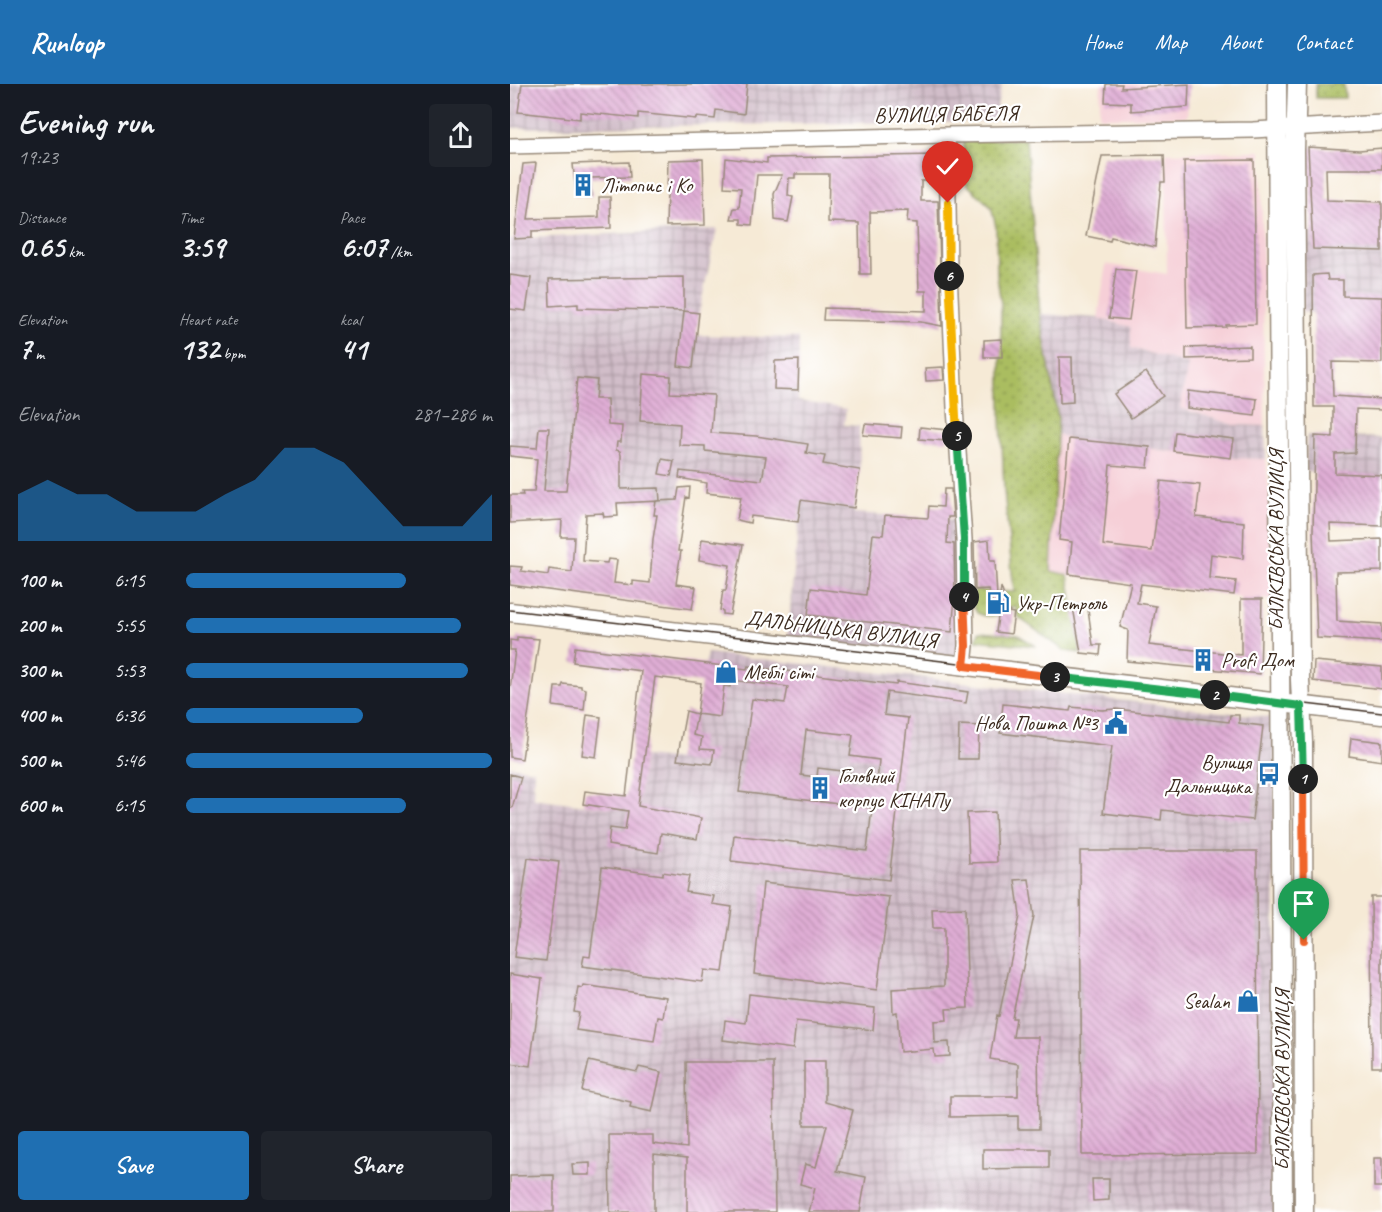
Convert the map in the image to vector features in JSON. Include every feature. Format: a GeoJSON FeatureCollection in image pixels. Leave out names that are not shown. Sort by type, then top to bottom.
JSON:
{"type":"FeatureCollection","features":[{"type":"Feature","properties":{"kind":"main road","name":"БАЛКІВСЬКА ВУЛИЦЯ"},"geometry":{"type":"LineString","coordinates":[[1277,84],[1283,1212]]}},
{"type":"Feature","properties":{"kind":"main road","name":"БАЛКІВСЬКА ВУЛИЦЯ"},"geometry":{"type":"LineString","coordinates":[[1297,84],[1303,753],[1304,1212]]}},
{"type":"Feature","properties":{"kind":"main road","name":"ДАЛЬНИЦЬКА ВУЛИЦЯ"},"geometry":{"type":"LineString","coordinates":[[510,612],[1382,715]]}},
{"type":"Feature","properties":{"kind":"street","name":"ВУЛИЦЯ БАБЕЛЯ"},"geometry":{"type":"LineString","coordinates":[[510,146],[1276,129],[1382,123]]}},
{"type":"Feature","properties":{"kind":"street"},"geometry":{"type":"LineString","coordinates":[[946,135],[951,316],[964,539],[966,646],[964,666]]}},
{"type":"Feature","properties":{"kind":"shaded area"},"geometry":{"type":"Polygon","coordinates":[[[510,84],[1002,84],[994,121],[510,128],[510,84]]]}},
{"type":"Feature","properties":{"kind":"shaded area"},"geometry":{"type":"Polygon","coordinates":[[[1101,84],[1189,84],[1187,117],[1099,117],[1101,84]]]}},
{"type":"Feature","properties":{"kind":"shaded area"},"geometry":{"type":"Polygon","coordinates":[[[1261,151],[1265,426],[1234,425],[1180,408],[1187,364],[1131,348],[1130,327],[1098,318],[1106,264],[1167,274],[1166,153],[1261,151]]]}},
{"type":"Feature","properties":{"kind":"shaded area"},"geometry":{"type":"Polygon","coordinates":[[[717,229],[696,335],[799,338],[798,401],[846,409],[844,425],[859,426],[860,470],[854,513],[961,520],[963,662],[787,641],[800,508],[682,472],[677,500],[533,508],[537,459],[510,456],[510,239],[717,229]]]}},
{"type":"Feature","properties":{"kind":"shaded area"},"geometry":{"type":"Polygon","coordinates":[[[1303,232],[1382,235],[1382,320],[1302,312],[1303,232]]]}},
{"type":"Feature","properties":{"kind":"shaded area"},"geometry":{"type":"Polygon","coordinates":[[[1040,314],[1098,318],[1131,327],[1131,348],[1188,364],[1180,408],[1234,425],[1265,426],[1266,459],[1231,458],[1069,439],[1058,434],[1058,418],[1040,314]]]}},
{"type":"Feature","properties":{"kind":"shaded area"},"geometry":{"type":"Polygon","coordinates":[[[1058,434],[1069,439],[1231,458],[1266,459],[1279,600],[1241,599],[1232,595],[1051,571],[1058,434]]]}},
{"type":"Feature","properties":{"kind":"shaded area"},"geometry":{"type":"Polygon","coordinates":[[[1307,435],[1382,438],[1382,475],[1305,472],[1307,435]]]}},
{"type":"Feature","properties":{"kind":"shaded area"},"geometry":{"type":"Polygon","coordinates":[[[707,653],[1275,718],[1274,1212],[510,1212],[510,766],[534,770],[533,798],[637,812],[645,756],[689,761],[707,653]]]}},
{"type":"Feature","properties":{"kind":"green space"},"geometry":{"type":"Polygon","coordinates":[[[1316,84],[1344,84],[1345,98],[1316,98],[1316,84]]]}},
{"type":"Feature","properties":{"kind":"green space"},"geometry":{"type":"Polygon","coordinates":[[[1026,139],[1040,314],[1058,418],[1051,571],[1068,575],[1081,653],[1065,651],[1018,617],[1015,606],[1010,607],[1008,617],[985,616],[977,613],[974,607],[974,590],[1014,592],[1004,490],[1001,419],[1001,304],[997,276],[996,227],[991,207],[961,179],[964,140],[1026,139]]]}},
{"type":"Feature","properties":{"kind":"green space"},"geometry":{"type":"Polygon","coordinates":[[[979,632],[1018,635],[1036,646],[976,640],[979,632]]]}},
{"type":"Feature","properties":{"kind":"building"},"geometry":{"type":"Polygon","coordinates":[[[522,84],[747,84],[744,114],[716,110],[715,119],[696,117],[696,119],[638,113],[638,118],[580,112],[580,119],[518,112],[522,84]]]}},
{"type":"Feature","properties":{"kind":"building"},"geometry":{"type":"Polygon","coordinates":[[[1106,84],[1122,84],[1121,88],[1189,84],[1188,107],[1131,111],[1131,103],[1105,102],[1106,84]]]}},
{"type":"Feature","properties":{"kind":"building"},"geometry":{"type":"Polygon","coordinates":[[[1308,147],[1359,150],[1382,148],[1382,169],[1326,169],[1327,200],[1382,202],[1382,251],[1313,249],[1308,147]]]}},
{"type":"Feature","properties":{"kind":"building"},"geometry":{"type":"Polygon","coordinates":[[[938,155],[938,181],[921,181],[921,201],[938,201],[942,326],[921,322],[823,320],[824,308],[926,311],[926,291],[919,291],[917,223],[907,222],[908,211],[870,212],[871,274],[860,274],[859,223],[828,222],[829,174],[795,174],[795,178],[789,178],[788,196],[793,197],[788,222],[775,220],[774,194],[782,175],[757,175],[752,225],[741,224],[741,219],[731,219],[734,208],[739,208],[741,188],[724,187],[726,158],[767,163],[767,158],[938,155]]]}},
{"type":"Feature","properties":{"kind":"building"},"geometry":{"type":"Polygon","coordinates":[[[1164,155],[1165,182],[1161,182],[1155,247],[1111,237],[1110,241],[1086,236],[1102,156],[1164,155]]]}},
{"type":"Feature","properties":{"kind":"building"},"geometry":{"type":"Polygon","coordinates":[[[703,159],[705,225],[666,226],[668,160],[703,159]]]}},
{"type":"Feature","properties":{"kind":"building"},"geometry":{"type":"Polygon","coordinates":[[[1254,160],[1256,324],[1187,328],[1184,161],[1254,160]]]}},
{"type":"Feature","properties":{"kind":"building"},"geometry":{"type":"Polygon","coordinates":[[[629,162],[630,177],[590,178],[592,196],[576,196],[573,164],[629,162]]]}},
{"type":"Feature","properties":{"kind":"building"},"geometry":{"type":"Polygon","coordinates":[[[536,163],[528,219],[599,217],[599,197],[610,197],[611,228],[532,231],[532,238],[514,239],[523,164],[536,163]]]}},
{"type":"Feature","properties":{"kind":"building"},"geometry":{"type":"Polygon","coordinates":[[[1116,269],[1136,271],[1129,320],[1109,318],[1116,269]]]}},
{"type":"Feature","properties":{"kind":"building"},"geometry":{"type":"Polygon","coordinates":[[[1327,274],[1328,280],[1343,280],[1343,296],[1382,297],[1382,363],[1332,362],[1333,396],[1382,399],[1382,410],[1356,409],[1355,453],[1335,454],[1335,473],[1382,475],[1382,526],[1330,524],[1331,541],[1382,539],[1382,571],[1336,572],[1337,621],[1382,624],[1382,642],[1317,638],[1313,531],[1315,436],[1333,437],[1333,407],[1314,407],[1313,275],[1327,274]]]}},
{"type":"Feature","properties":{"kind":"building"},"geometry":{"type":"Polygon","coordinates":[[[510,275],[531,278],[526,311],[510,309],[510,275]]]}},
{"type":"Feature","properties":{"kind":"building"},"geometry":{"type":"Polygon","coordinates":[[[684,277],[684,311],[578,308],[578,304],[550,306],[549,279],[684,277]]]}},
{"type":"Feature","properties":{"kind":"building"},"geometry":{"type":"Polygon","coordinates":[[[684,311],[699,313],[693,368],[678,366],[684,311]]]}},
{"type":"Feature","properties":{"kind":"building"},"geometry":{"type":"Polygon","coordinates":[[[1002,339],[1002,357],[984,357],[984,340],[1002,339]]]}},
{"type":"Feature","properties":{"kind":"building"},"geometry":{"type":"Polygon","coordinates":[[[1250,346],[1250,357],[1186,359],[1186,348],[1250,346]]]}},
{"type":"Feature","properties":{"kind":"building"},"geometry":{"type":"Polygon","coordinates":[[[1059,357],[1072,357],[1073,402],[1060,403],[1059,357]]]}},
{"type":"Feature","properties":{"kind":"building"},"geometry":{"type":"Polygon","coordinates":[[[799,360],[798,390],[774,389],[775,361],[799,360]]]}},
{"type":"Feature","properties":{"kind":"building"},"geometry":{"type":"Polygon","coordinates":[[[943,367],[944,380],[926,381],[925,368],[943,367]]]}},
{"type":"Feature","properties":{"kind":"building"},"geometry":{"type":"Polygon","coordinates":[[[1146,372],[1163,396],[1131,418],[1114,394],[1146,372]]]}},
{"type":"Feature","properties":{"kind":"building"},"geometry":{"type":"Polygon","coordinates":[[[643,374],[671,376],[670,393],[714,395],[711,433],[756,436],[808,444],[806,453],[825,456],[823,464],[860,470],[854,508],[801,500],[798,522],[751,516],[750,523],[737,520],[741,497],[706,493],[707,483],[679,478],[680,471],[762,480],[766,457],[705,451],[705,446],[679,445],[680,424],[640,421],[643,374]]]}},
{"type":"Feature","properties":{"kind":"building"},"geometry":{"type":"Polygon","coordinates":[[[577,378],[597,380],[595,399],[607,399],[608,425],[622,426],[621,442],[617,442],[616,450],[620,451],[621,455],[621,489],[659,488],[660,501],[677,500],[679,488],[690,487],[689,498],[686,497],[678,551],[681,551],[676,584],[696,587],[692,609],[510,585],[510,566],[522,567],[521,571],[548,575],[549,569],[572,572],[574,537],[561,537],[562,520],[510,523],[510,495],[534,492],[537,459],[510,456],[510,446],[537,448],[539,428],[549,428],[544,491],[566,491],[577,378]],[[656,501],[617,503],[618,516],[604,517],[603,513],[586,514],[583,561],[607,563],[608,559],[617,560],[614,583],[633,585],[633,581],[650,583],[657,515],[654,515],[656,501]]]}},
{"type":"Feature","properties":{"kind":"building"},"geometry":{"type":"Polygon","coordinates":[[[1188,391],[1257,399],[1255,416],[1187,408],[1188,391]]]}},
{"type":"Feature","properties":{"kind":"building"},"geometry":{"type":"Polygon","coordinates":[[[865,424],[902,427],[901,438],[863,435],[865,424]]]}},
{"type":"Feature","properties":{"kind":"building"},"geometry":{"type":"Polygon","coordinates":[[[920,427],[947,430],[947,441],[919,439],[920,427]]]}},
{"type":"Feature","properties":{"kind":"building"},"geometry":{"type":"Polygon","coordinates":[[[1175,432],[1234,439],[1231,458],[1173,451],[1175,432]]]}},
{"type":"Feature","properties":{"kind":"building"},"geometry":{"type":"Polygon","coordinates":[[[1069,439],[1150,447],[1148,468],[1110,465],[1103,545],[1152,551],[1161,481],[1200,485],[1196,517],[1244,522],[1243,559],[1211,554],[1209,578],[1236,581],[1234,595],[1141,584],[1137,603],[1156,606],[1149,645],[1241,655],[1241,599],[1262,599],[1260,674],[1127,661],[1128,630],[1120,627],[1131,583],[1069,574],[1072,542],[1059,540],[1069,439]]]}},
{"type":"Feature","properties":{"kind":"building"},"geometry":{"type":"Polygon","coordinates":[[[662,459],[674,461],[671,476],[659,474],[662,459]]]}},
{"type":"Feature","properties":{"kind":"building"},"geometry":{"type":"Polygon","coordinates":[[[944,489],[951,489],[953,517],[948,517],[947,543],[954,544],[955,597],[952,632],[808,615],[811,588],[866,595],[873,534],[883,535],[885,515],[928,518],[929,506],[943,507],[944,489]]]}},
{"type":"Feature","properties":{"kind":"building"},"geometry":{"type":"Polygon","coordinates":[[[702,539],[743,545],[730,615],[723,614],[720,610],[730,565],[699,560],[702,539]]]}},
{"type":"Feature","properties":{"kind":"building"},"geometry":{"type":"Polygon","coordinates":[[[989,540],[990,561],[995,561],[997,597],[1000,596],[1001,587],[1009,612],[1014,613],[1011,634],[996,632],[999,609],[994,611],[988,589],[975,590],[974,542],[989,540]]]}},
{"type":"Feature","properties":{"kind":"building"},"geometry":{"type":"Polygon","coordinates":[[[1087,603],[1093,645],[1101,645],[1100,655],[1081,653],[1073,607],[1087,603]]]}},
{"type":"Feature","properties":{"kind":"building"},"geometry":{"type":"Polygon","coordinates":[[[517,637],[539,639],[522,759],[510,757],[510,689],[515,650],[510,650],[510,640],[517,641],[517,637]]]}},
{"type":"Feature","properties":{"kind":"building"},"geometry":{"type":"Polygon","coordinates":[[[575,647],[747,669],[748,666],[968,692],[966,703],[887,692],[884,715],[908,718],[889,880],[731,861],[734,835],[867,851],[872,808],[739,792],[752,699],[785,703],[788,687],[731,680],[730,687],[724,686],[720,717],[697,714],[701,683],[655,677],[638,806],[701,818],[697,839],[661,833],[658,853],[608,845],[610,828],[625,830],[628,811],[583,804],[585,791],[626,796],[641,671],[573,662],[575,647]],[[806,730],[801,775],[817,777],[818,768],[850,772],[849,781],[877,784],[879,760],[850,756],[853,735],[806,730]]]}},
{"type":"Feature","properties":{"kind":"building"},"geometry":{"type":"Polygon","coordinates":[[[1314,661],[1382,667],[1382,689],[1313,681],[1314,661]]]}},
{"type":"Feature","properties":{"kind":"building"},"geometry":{"type":"Polygon","coordinates":[[[563,684],[581,686],[586,689],[584,710],[553,706],[555,687],[562,687],[563,684]]]}},
{"type":"Feature","properties":{"kind":"building"},"geometry":{"type":"Polygon","coordinates":[[[1003,704],[1070,711],[1071,707],[1116,709],[1229,722],[1230,715],[1239,715],[1239,723],[1263,726],[1252,820],[1162,810],[1161,820],[1103,813],[1112,746],[1000,733],[1003,704]]]}},
{"type":"Feature","properties":{"kind":"building"},"geometry":{"type":"Polygon","coordinates":[[[686,711],[697,714],[693,735],[702,737],[700,749],[714,750],[712,764],[677,760],[686,711]]]}},
{"type":"Feature","properties":{"kind":"building"},"geometry":{"type":"Polygon","coordinates":[[[587,715],[601,717],[596,757],[582,755],[587,715]]]}},
{"type":"Feature","properties":{"kind":"building"},"geometry":{"type":"Polygon","coordinates":[[[959,725],[979,726],[978,759],[958,759],[959,725]]]}},
{"type":"Feature","properties":{"kind":"building"},"geometry":{"type":"Polygon","coordinates":[[[1351,738],[1382,742],[1382,761],[1349,756],[1351,738]]]}},
{"type":"Feature","properties":{"kind":"building"},"geometry":{"type":"Polygon","coordinates":[[[510,774],[521,777],[512,808],[510,808],[510,774]]]}},
{"type":"Feature","properties":{"kind":"building"},"geometry":{"type":"Polygon","coordinates":[[[995,812],[997,862],[969,863],[967,813],[995,812]]]}},
{"type":"Feature","properties":{"kind":"building"},"geometry":{"type":"Polygon","coordinates":[[[1080,851],[1257,851],[1258,1154],[1082,1155],[1080,851]]]}},
{"type":"Feature","properties":{"kind":"building"},"geometry":{"type":"Polygon","coordinates":[[[528,858],[559,862],[546,961],[514,957],[528,858]]]}},
{"type":"Feature","properties":{"kind":"building"},"geometry":{"type":"Polygon","coordinates":[[[602,867],[689,876],[686,892],[714,896],[712,904],[732,907],[723,972],[704,970],[702,982],[582,966],[584,956],[590,957],[602,867]]]}},
{"type":"Feature","properties":{"kind":"building"},"geometry":{"type":"Polygon","coordinates":[[[1029,879],[1034,916],[1012,1018],[1016,1018],[1013,1037],[1038,1037],[1039,1129],[1018,1129],[1018,1116],[950,1117],[950,1096],[1018,1096],[1018,1064],[990,1059],[997,1015],[999,1016],[1020,916],[1015,880],[1029,879]]]}},
{"type":"Feature","properties":{"kind":"building"},"geometry":{"type":"Polygon","coordinates":[[[763,883],[889,897],[877,990],[754,974],[763,883]]]}},
{"type":"Feature","properties":{"kind":"building"},"geometry":{"type":"Polygon","coordinates":[[[1371,897],[1382,897],[1382,1067],[1372,1067],[1371,897]]]}},
{"type":"Feature","properties":{"kind":"building"},"geometry":{"type":"Polygon","coordinates":[[[965,908],[968,1008],[946,1009],[947,1020],[934,1021],[935,1043],[949,1042],[950,1056],[935,1057],[934,1049],[900,1052],[897,1012],[893,1013],[892,989],[944,986],[944,928],[933,928],[932,909],[965,908]]]}},
{"type":"Feature","properties":{"kind":"building"},"geometry":{"type":"Polygon","coordinates":[[[510,974],[542,979],[530,1066],[510,1063],[510,974]]]}},
{"type":"Feature","properties":{"kind":"building"},"geometry":{"type":"Polygon","coordinates":[[[583,985],[666,997],[663,1018],[658,1017],[654,1041],[576,1030],[579,1013],[574,1012],[578,987],[582,988],[583,985]]]}},
{"type":"Feature","properties":{"kind":"building"},"geometry":{"type":"Polygon","coordinates":[[[749,994],[875,1008],[873,1030],[796,1021],[793,1049],[723,1040],[725,1020],[746,1023],[749,994]]]}},
{"type":"Feature","properties":{"kind":"building"},"geometry":{"type":"Polygon","coordinates":[[[589,1061],[637,1072],[639,1067],[661,1072],[652,1112],[630,1107],[631,1102],[582,1091],[589,1061]]]}},
{"type":"Feature","properties":{"kind":"building"},"geometry":{"type":"Polygon","coordinates":[[[804,1061],[825,1061],[825,1102],[853,1110],[837,1171],[866,1177],[860,1212],[809,1212],[815,1188],[800,1184],[805,1164],[816,1167],[827,1125],[804,1125],[804,1061]]]}},
{"type":"Feature","properties":{"kind":"building"},"geometry":{"type":"Polygon","coordinates":[[[686,1062],[773,1062],[775,1212],[687,1212],[687,1158],[654,1154],[654,1212],[610,1212],[609,1135],[653,1135],[653,1144],[687,1148],[686,1062]]]}},
{"type":"Feature","properties":{"kind":"building"},"geometry":{"type":"Polygon","coordinates":[[[983,1149],[1049,1149],[1049,1168],[983,1169],[983,1149]]]}},
{"type":"Feature","properties":{"kind":"building"},"geometry":{"type":"Polygon","coordinates":[[[1374,1158],[1382,1158],[1382,1187],[1374,1187],[1374,1158]]]}},
{"type":"Feature","properties":{"kind":"building"},"geometry":{"type":"Polygon","coordinates":[[[590,1163],[590,1175],[573,1175],[572,1164],[590,1163]]]}},
{"type":"Feature","properties":{"kind":"building"},"geometry":{"type":"Polygon","coordinates":[[[554,1175],[554,1212],[510,1212],[510,1176],[554,1175]]]}},
{"type":"Feature","properties":{"kind":"building"},"geometry":{"type":"Polygon","coordinates":[[[1092,1179],[1109,1179],[1109,1200],[1093,1201],[1092,1179]]]}},
{"type":"Feature","properties":{"kind":"tram line"},"geometry":{"type":"LineString","coordinates":[[510,610],[1382,713]]}},
{"type":"Feature","properties":{"kind":"place","name":"Літопис і Ко"},"geometry":{"type":"Point","coordinates":[583,185]}},
{"type":"Feature","properties":{"kind":"place","name":"Укр-Петроль"},"geometry":{"type":"Point","coordinates":[998,603]}},
{"type":"Feature","properties":{"kind":"place","name":"Profi Дом"},"geometry":{"type":"Point","coordinates":[1203,660]}},
{"type":"Feature","properties":{"kind":"place","name":"Меблі сіті"},"geometry":{"type":"Point","coordinates":[726,672]}},
{"type":"Feature","properties":{"kind":"place","name":"Нова Пошта №3"},"geometry":{"type":"Point","coordinates":[1116,723]}},
{"type":"Feature","properties":{"kind":"place","name":"Вулиця Дальницька"},"geometry":{"type":"Point","coordinates":[1269,774]}},
{"type":"Feature","properties":{"kind":"place","name":"Головний корпус КІНАПу"},"geometry":{"type":"Point","coordinates":[820,788]}},
{"type":"Feature","properties":{"kind":"place","name":"Sealan"},"geometry":{"type":"Point","coordinates":[1248,1001]}},
{"type":"Feature","properties":{"kind":"route"},"geometry":{"type":"LineString","coordinates":[[948,203],[955,408],[964,539],[966,646],[964,666],[1301,706],[1304,940]]}}]}
